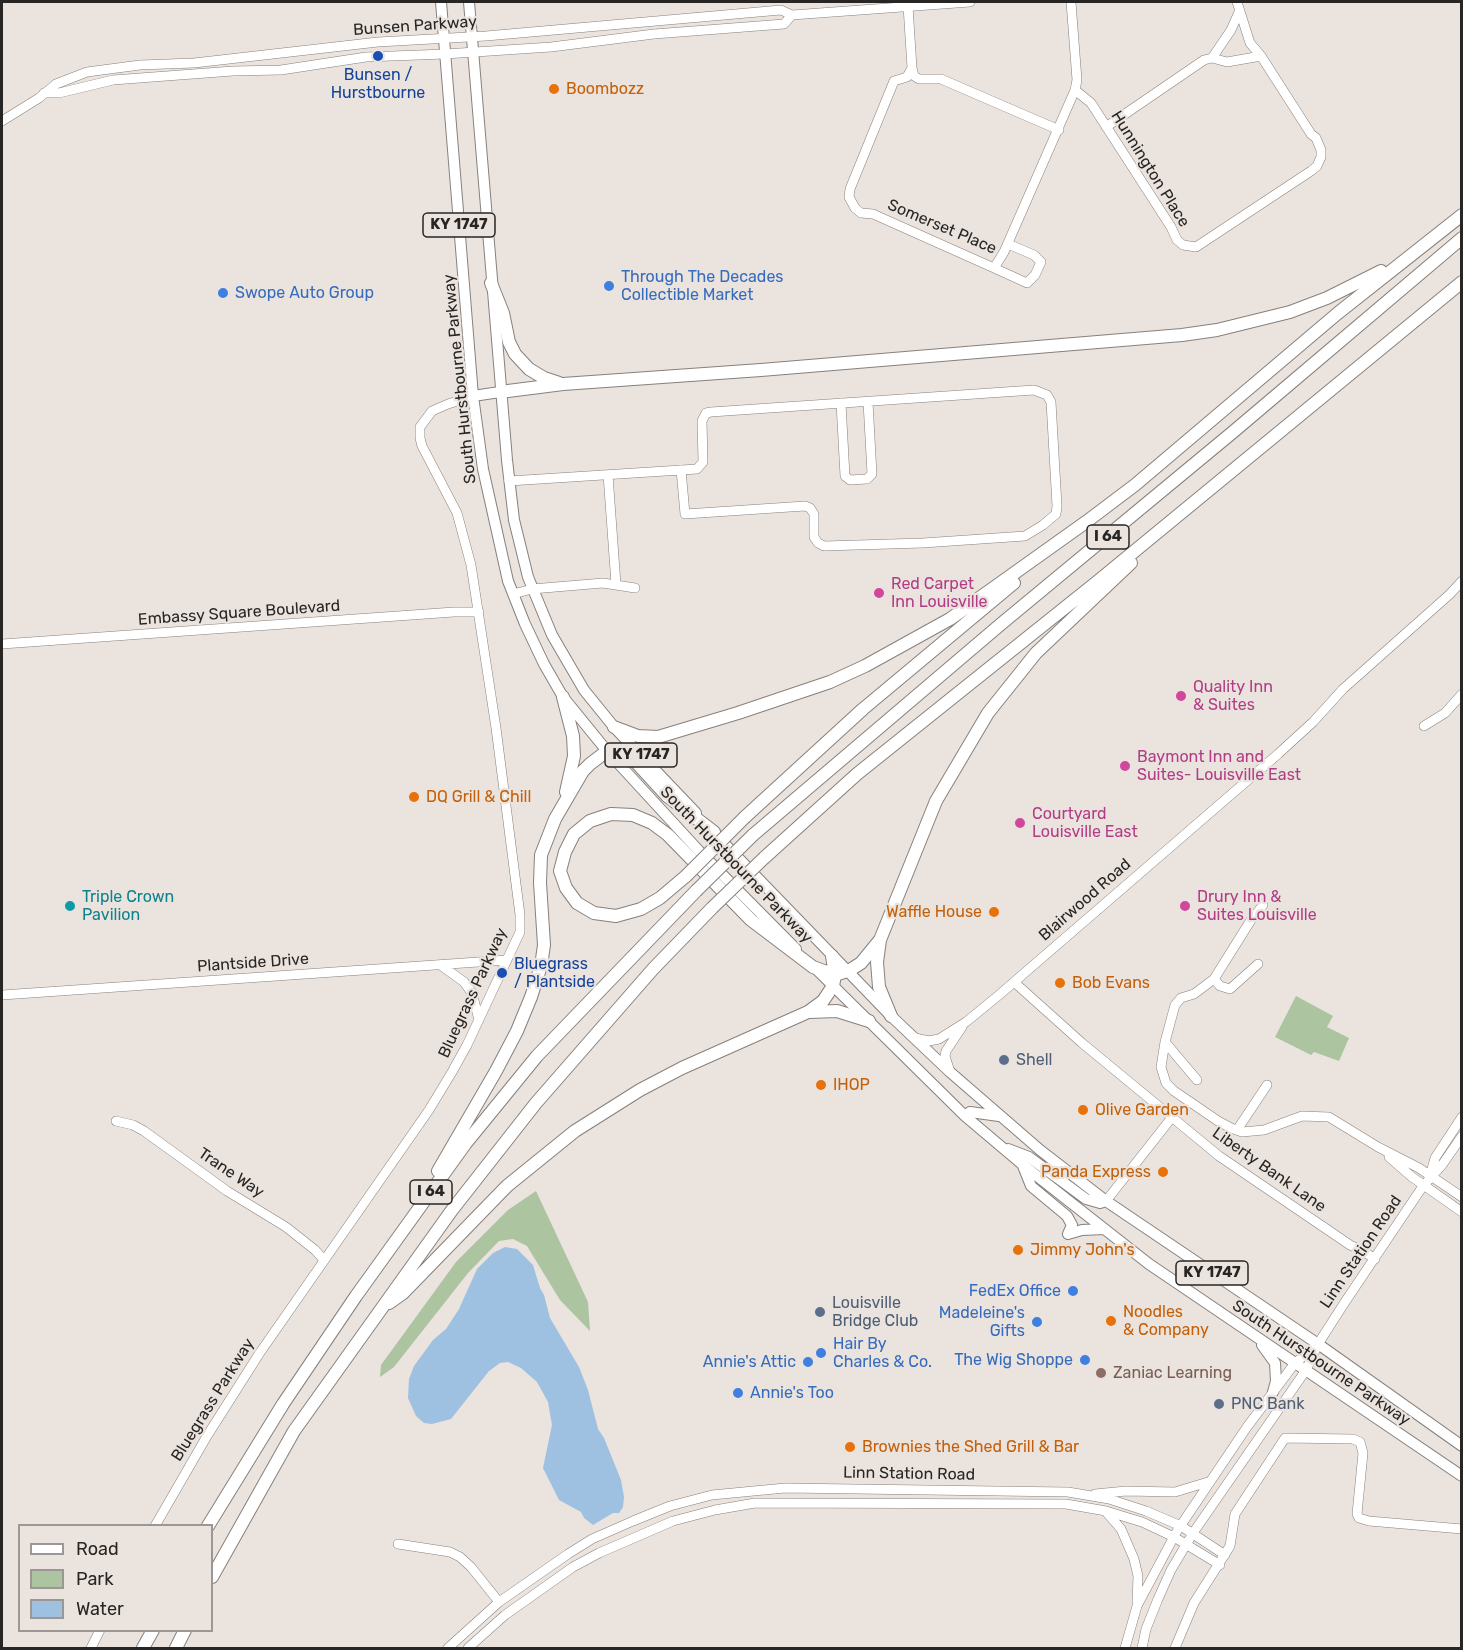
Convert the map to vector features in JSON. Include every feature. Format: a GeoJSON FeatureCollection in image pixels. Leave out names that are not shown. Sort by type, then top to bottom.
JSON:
{"type":"FeatureCollection","features":[{"type":"Feature","properties":{"kind":"highway"},"geometry":{"type":"LineString","coordinates":[[614,727],[638,736],[658,737],[830,682],[866,666],[950,619],[1135,485],[1329,320],[1461,215]]}},
{"type":"Feature","properties":{"kind":"highway","name":"I 64"},"geometry":{"type":"LineString","coordinates":[[209,1524],[283,1404],[356,1296],[466,1143],[537,1056],[696,891],[753,835],[1461,238]]}},
{"type":"Feature","properties":{"kind":"highway"},"geometry":{"type":"LineString","coordinates":[[500,392],[563,384],[809,366],[1182,335],[1217,330],[1268,318],[1327,298],[1411,255]]}},
{"type":"Feature","properties":{"kind":"highway","name":"I 64"},"geometry":{"type":"LineString","coordinates":[[213,1575],[294,1431],[452,1210],[536,1103],[653,969],[764,858],[857,774],[1097,582],[1461,282]]}},
{"type":"Feature","properties":{"kind":"highway"},"geometry":{"type":"LineString","coordinates":[[491,283],[503,313],[509,342],[515,354],[529,369],[544,378],[563,384]]}},
{"type":"Feature","properties":{"kind":"highway"},"geometry":{"type":"LineString","coordinates":[[891,1016],[879,987],[877,962],[880,940],[936,801],[988,713],[1036,653],[1214,484]]}},
{"type":"Feature","properties":{"kind":"highway"},"geometry":{"type":"LineString","coordinates":[[838,977],[813,967],[751,920],[668,835],[652,823],[633,815],[611,814],[590,821],[574,834],[565,852],[560,870],[566,888],[577,903],[594,913],[616,916],[651,904],[686,876],[745,817],[863,709],[1086,522]]}},
{"type":"Feature","properties":{"kind":"highway"},"geometry":{"type":"LineString","coordinates":[[563,696],[573,736],[573,756],[564,804]]}},
{"type":"Feature","properties":{"kind":"highway"},"geometry":{"type":"LineString","coordinates":[[410,1220],[496,1071],[517,1031],[531,997],[541,966],[544,945],[540,883],[541,855],[551,826],[584,771],[607,751],[625,753],[667,796],[714,832]]}},
{"type":"Feature","properties":{"kind":"highway"},"geometry":{"type":"LineString","coordinates":[[379,1311],[403,1293],[507,1186],[575,1131],[640,1090],[682,1068],[808,1012],[824,1001],[838,977],[861,963],[880,940]]}},
{"type":"Feature","properties":{"kind":"highway"},"geometry":{"type":"LineString","coordinates":[[832,956],[838,977]]}},
{"type":"Feature","properties":{"kind":"highway"},"geometry":{"type":"LineString","coordinates":[[808,1012],[837,1011],[869,1021]]}},
{"type":"Feature","properties":{"kind":"highway"},"geometry":{"type":"LineString","coordinates":[[143,1648],[152,1632]]}},
{"type":"Feature","properties":{"kind":"highway"},"geometry":{"type":"LineString","coordinates":[[176,1648],[184,1632]]}},
{"type":"Feature","properties":{"kind":"main road","name":"South Hurstbourne Parkway"},"geometry":{"type":"LineString","coordinates":[[441,2],[473,396],[492,517],[513,594],[544,664],[563,696],[607,751],[699,851],[813,967]]}},
{"type":"Feature","properties":{"kind":"main road","name":"South Hurstbourne Parkway"},"geometry":{"type":"LineString","coordinates":[[469,2],[509,481],[520,549],[532,589],[567,663],[584,690],[614,727],[832,956]]}},
{"type":"Feature","properties":{"kind":"main road"},"geometry":{"type":"LineString","coordinates":[[473,396],[500,392]]}},
{"type":"Feature","properties":{"kind":"main road","name":"South Hurstbourne Parkway"},"geometry":{"type":"LineString","coordinates":[[838,977],[891,1016],[999,1116],[1106,1201],[1318,1344],[1461,1446]]}},
{"type":"Feature","properties":{"kind":"main road","name":"South Hurstbourne Parkway"},"geometry":{"type":"LineString","coordinates":[[838,977],[869,1021],[965,1116],[1023,1165],[1149,1264],[1461,1476]]}},
{"type":"Feature","properties":{"kind":"main road"},"geometry":{"type":"LineString","coordinates":[[965,1116],[970,1112],[999,1116]]}},
{"type":"Feature","properties":{"kind":"main road"},"geometry":{"type":"LineString","coordinates":[[997,1144],[1029,1157],[1086,1199],[1100,1203],[1106,1201]]}},
{"type":"Feature","properties":{"kind":"main road"},"geometry":{"type":"LineString","coordinates":[[1023,1165],[1031,1186],[1067,1216],[1072,1225],[1068,1234],[1082,1230],[1104,1229]]}},
{"type":"Feature","properties":{"kind":"main road"},"geometry":{"type":"LineString","coordinates":[[1259,1340],[1275,1363],[1276,1381],[1273,1392]]}},
{"type":"Feature","properties":{"kind":"street","name":"Bunsen Parkway"},"geometry":{"type":"LineString","coordinates":[[2,121],[56,84],[87,72],[129,66],[194,63],[378,42],[471,37],[781,9],[792,15],[970,2]]}},
{"type":"Feature","properties":{"kind":"street","name":"Somerset Place"},"geometry":{"type":"LineString","coordinates":[[912,68],[907,77],[894,81],[850,189],[849,197],[861,213],[873,214],[994,268],[1008,244],[1075,90],[1071,2]]}},
{"type":"Feature","properties":{"kind":"street","name":"Hunnington Place"},"geometry":{"type":"LineString","coordinates":[[1075,90],[1091,104],[1171,227],[1177,240],[1183,245],[1197,247],[1311,171],[1317,166],[1321,157],[1316,138],[1311,134],[1262,56],[1246,36],[1237,2]]}},
{"type":"Feature","properties":{"kind":"street"},"geometry":{"type":"LineString","coordinates":[[908,6],[914,76],[919,79],[941,79],[1059,130]]}},
{"type":"Feature","properties":{"kind":"street"},"geometry":{"type":"LineString","coordinates":[[1212,58],[1231,30],[1239,12]]}},
{"type":"Feature","properties":{"kind":"street","name":"Bunsen Parkway"},"geometry":{"type":"LineString","coordinates":[[44,93],[59,93],[113,80],[233,71],[281,70],[366,57],[551,47],[654,34],[784,24],[792,15]]}},
{"type":"Feature","properties":{"kind":"street"},"geometry":{"type":"LineString","coordinates":[[1106,127],[1204,60],[1212,58],[1227,62],[1262,56]]}},
{"type":"Feature","properties":{"kind":"street"},"geometry":{"type":"LineString","coordinates":[[994,268],[1027,283],[1035,275],[1041,262],[1034,255],[1008,244]]}},
{"type":"Feature","properties":{"kind":"street"},"geometry":{"type":"LineString","coordinates":[[509,481],[608,475],[681,470],[697,469],[703,462],[702,421],[706,413],[1034,390],[1047,395],[1051,402],[1056,514],[1025,536],[923,543],[824,546],[814,537],[814,514],[810,508],[805,506],[685,514],[681,470]]}},
{"type":"Feature","properties":{"kind":"street","name":"Bluegrass Parkway"},"geometry":{"type":"LineString","coordinates":[[156,1524],[212,1428],[265,1345],[429,1110],[479,1020],[520,933],[520,915],[496,728],[479,612],[464,533],[420,438],[420,427],[432,411],[473,396]]}},
{"type":"Feature","properties":{"kind":"street"},"geometry":{"type":"LineString","coordinates":[[841,404],[845,476],[850,480],[867,479],[872,474],[868,402]]}},
{"type":"Feature","properties":{"kind":"street"},"geometry":{"type":"LineString","coordinates":[[608,475],[616,584]]}},
{"type":"Feature","properties":{"kind":"street","name":"Blairwood Road"},"geometry":{"type":"LineString","coordinates":[[914,1038],[929,1041],[939,1039],[966,1022],[1014,982],[1278,754],[1313,722],[1343,689],[1450,594],[1461,581]]}},
{"type":"Feature","properties":{"kind":"street"},"geometry":{"type":"LineString","coordinates":[[513,594],[532,589],[616,584],[635,588]]}},
{"type":"Feature","properties":{"kind":"street","name":"Embassy Square Boulevard"},"geometry":{"type":"LineString","coordinates":[[2,644],[479,612]]}},
{"type":"Feature","properties":{"kind":"street"},"geometry":{"type":"LineString","coordinates":[[1424,726],[1445,713],[1461,694]]}},
{"type":"Feature","properties":{"kind":"street"},"geometry":{"type":"LineString","coordinates":[[1263,906],[1251,920],[1214,979],[1199,991],[1177,1000],[1165,1042],[1161,1067],[1171,1088],[1218,1121],[1237,1130],[1258,1131],[1302,1116],[1323,1115],[1419,1168],[1461,1197]]}},
{"type":"Feature","properties":{"kind":"street","name":"Plantside Drive"},"geometry":{"type":"LineString","coordinates":[[2,995],[507,960]]}},
{"type":"Feature","properties":{"kind":"street"},"geometry":{"type":"LineString","coordinates":[[1214,979],[1220,986],[1230,989],[1258,964]]}},
{"type":"Feature","properties":{"kind":"street"},"geometry":{"type":"LineString","coordinates":[[442,966],[464,982],[472,993],[479,1020]]}},
{"type":"Feature","properties":{"kind":"street","name":"Liberty Bank Lane"},"geometry":{"type":"LineString","coordinates":[[1014,982],[1219,1156],[1350,1245],[1375,1259]]}},
{"type":"Feature","properties":{"kind":"street","name":"Blairwood Road"},"geometry":{"type":"LineString","coordinates":[[950,1072],[945,1056],[946,1051],[966,1022]]}},
{"type":"Feature","properties":{"kind":"street"},"geometry":{"type":"LineString","coordinates":[[1165,1042],[1197,1080]]}},
{"type":"Feature","properties":{"kind":"street"},"geometry":{"type":"LineString","coordinates":[[1237,1130],[1267,1085]]}},
{"type":"Feature","properties":{"kind":"street"},"geometry":{"type":"LineString","coordinates":[[1106,1201],[1173,1116]]}},
{"type":"Feature","properties":{"kind":"street","name":"Linn Station Road"},"geometry":{"type":"LineString","coordinates":[[1142,1648],[1146,1629],[1158,1599],[1171,1570],[1193,1533],[1306,1370],[1318,1344],[1424,1186],[1430,1176],[1435,1158],[1461,1117]]}},
{"type":"Feature","properties":{"kind":"street","name":"Trane Way"},"geometry":{"type":"LineString","coordinates":[[116,1122],[133,1125],[144,1131],[227,1191],[286,1227],[324,1260]]}},
{"type":"Feature","properties":{"kind":"street","name":"Linn Station Road"},"geometry":{"type":"LineString","coordinates":[[1430,1176],[1442,1165],[1461,1136]]}},
{"type":"Feature","properties":{"kind":"street"},"geometry":{"type":"LineString","coordinates":[[1378,1147],[1424,1186],[1461,1212]]}},
{"type":"Feature","properties":{"kind":"street","name":"Linn Station Road"},"geometry":{"type":"LineString","coordinates":[[448,1648],[499,1602],[592,1539],[670,1506],[712,1495],[784,1488],[1068,1492],[1109,1499],[1181,1526],[1209,1481],[1273,1392],[1295,1363],[1318,1344]]}},
{"type":"Feature","properties":{"kind":"street"},"geometry":{"type":"LineString","coordinates":[[1175,1648],[1194,1603],[1220,1565],[1233,1540],[1235,1514],[1285,1438],[1353,1439],[1359,1442],[1363,1453],[1357,1514],[1359,1518],[1461,1529]]}},
{"type":"Feature","properties":{"kind":"street"},"geometry":{"type":"LineString","coordinates":[[1087,1495],[1126,1491],[1175,1492],[1209,1481]]}},
{"type":"Feature","properties":{"kind":"street","name":"Linn Station Road"},"geometry":{"type":"LineString","coordinates":[[468,1648],[505,1615],[573,1567],[673,1521],[755,1503],[1066,1504],[1106,1511],[1142,1522],[1174,1537],[1220,1565]]}},
{"type":"Feature","properties":{"kind":"street"},"geometry":{"type":"LineString","coordinates":[[1106,1511],[1121,1529],[1134,1560],[1138,1576],[1137,1606]]}},
{"type":"Feature","properties":{"kind":"street"},"geometry":{"type":"LineString","coordinates":[[1125,1648],[1137,1606],[1181,1526],[1226,1555]]}},
{"type":"Feature","properties":{"kind":"street"},"geometry":{"type":"LineString","coordinates":[[398,1544],[450,1552],[460,1557],[499,1602]]}},
{"type":"Feature","properties":{"kind":"street"},"geometry":{"type":"LineString","coordinates":[[92,1648],[99,1632]]}},
{"type":"Feature","properties":{"kind":"green space"},"geometry":{"type":"Polygon","coordinates":[[[1296,996],[1333,1016],[1327,1027],[1349,1038],[1339,1061],[1314,1052],[1311,1055],[1275,1037],[1296,996]]]}},
{"type":"Feature","properties":{"kind":"green space"},"geometry":{"type":"Polygon","coordinates":[[[536,1191],[588,1302],[590,1331],[560,1300],[527,1246],[513,1239],[499,1241],[468,1273],[394,1367],[380,1377],[381,1365],[456,1262],[508,1210],[536,1191]]]}},
{"type":"Feature","properties":{"kind":"water"},"geometry":{"type":"Polygon","coordinates":[[[505,1247],[517,1249],[533,1265],[550,1318],[579,1367],[588,1390],[598,1429],[621,1480],[623,1507],[619,1513],[613,1513],[593,1525],[584,1518],[581,1512],[559,1500],[543,1468],[552,1425],[548,1402],[537,1382],[521,1368],[508,1362],[500,1363],[489,1371],[451,1419],[432,1424],[424,1423],[416,1416],[408,1398],[409,1379],[414,1366],[433,1340],[446,1329],[459,1309],[477,1269],[493,1253],[505,1247]]]}},
{"type":"Feature","properties":{"kind":"place","name":"Bunsen / Hurstbourne"},"geometry":{"type":"Point","coordinates":[378,56]}},
{"type":"Feature","properties":{"kind":"place","name":"Boombozz"},"geometry":{"type":"Point","coordinates":[554,89]}},
{"type":"Feature","properties":{"kind":"place","name":"Through The Decades Collectible Market"},"geometry":{"type":"Point","coordinates":[609,286]}},
{"type":"Feature","properties":{"kind":"place","name":"Swope Auto Group"},"geometry":{"type":"Point","coordinates":[223,293]}},
{"type":"Feature","properties":{"kind":"place","name":"Red Carpet Inn Louisville"},"geometry":{"type":"Point","coordinates":[879,593]}},
{"type":"Feature","properties":{"kind":"place","name":"Quality Inn & Suites"},"geometry":{"type":"Point","coordinates":[1181,696]}},
{"type":"Feature","properties":{"kind":"place","name":"Baymont Inn and Suites- Louisville East"},"geometry":{"type":"Point","coordinates":[1125,766]}},
{"type":"Feature","properties":{"kind":"place","name":"DQ Grill & Chill"},"geometry":{"type":"Point","coordinates":[414,797]}},
{"type":"Feature","properties":{"kind":"place","name":"Courtyard Louisville East"},"geometry":{"type":"Point","coordinates":[1020,823]}},
{"type":"Feature","properties":{"kind":"place","name":"Triple Crown Pavilion"},"geometry":{"type":"Point","coordinates":[70,906]}},
{"type":"Feature","properties":{"kind":"place","name":"Drury Inn & Suites Louisville"},"geometry":{"type":"Point","coordinates":[1185,906]}},
{"type":"Feature","properties":{"kind":"place","name":"Waffle House"},"geometry":{"type":"Point","coordinates":[994,912]}},
{"type":"Feature","properties":{"kind":"place","name":"Bluegrass / Plantside"},"geometry":{"type":"Point","coordinates":[502,973]}},
{"type":"Feature","properties":{"kind":"place","name":"Bob Evans"},"geometry":{"type":"Point","coordinates":[1060,983]}},
{"type":"Feature","properties":{"kind":"place","name":"Shell"},"geometry":{"type":"Point","coordinates":[1004,1060]}},
{"type":"Feature","properties":{"kind":"place","name":"IHOP"},"geometry":{"type":"Point","coordinates":[821,1085]}},
{"type":"Feature","properties":{"kind":"place","name":"Olive Garden"},"geometry":{"type":"Point","coordinates":[1083,1110]}},
{"type":"Feature","properties":{"kind":"place","name":"Panda Express"},"geometry":{"type":"Point","coordinates":[1163,1172]}},
{"type":"Feature","properties":{"kind":"place","name":"Jimmy John's"},"geometry":{"type":"Point","coordinates":[1018,1250]}},
{"type":"Feature","properties":{"kind":"place","name":"FedEx Office"},"geometry":{"type":"Point","coordinates":[1073,1291]}},
{"type":"Feature","properties":{"kind":"place","name":"Louisville Bridge Club"},"geometry":{"type":"Point","coordinates":[820,1312]}},
{"type":"Feature","properties":{"kind":"place","name":"Noodles & Company"},"geometry":{"type":"Point","coordinates":[1111,1321]}},
{"type":"Feature","properties":{"kind":"place","name":"Madeleine's Gifts"},"geometry":{"type":"Point","coordinates":[1037,1322]}},
{"type":"Feature","properties":{"kind":"place","name":"Hair By Charles & Co."},"geometry":{"type":"Point","coordinates":[821,1353]}},
{"type":"Feature","properties":{"kind":"place","name":"The Wig Shoppe"},"geometry":{"type":"Point","coordinates":[1085,1360]}},
{"type":"Feature","properties":{"kind":"place","name":"Annie's Attic"},"geometry":{"type":"Point","coordinates":[808,1362]}},
{"type":"Feature","properties":{"kind":"place","name":"Zaniac Learning"},"geometry":{"type":"Point","coordinates":[1101,1373]}},
{"type":"Feature","properties":{"kind":"place","name":"Annie's Too"},"geometry":{"type":"Point","coordinates":[738,1393]}},
{"type":"Feature","properties":{"kind":"place","name":"PNC Bank"},"geometry":{"type":"Point","coordinates":[1219,1404]}},
{"type":"Feature","properties":{"kind":"place","name":"Brownies the Shed Grill & Bar"},"geometry":{"type":"Point","coordinates":[850,1447]}}]}
